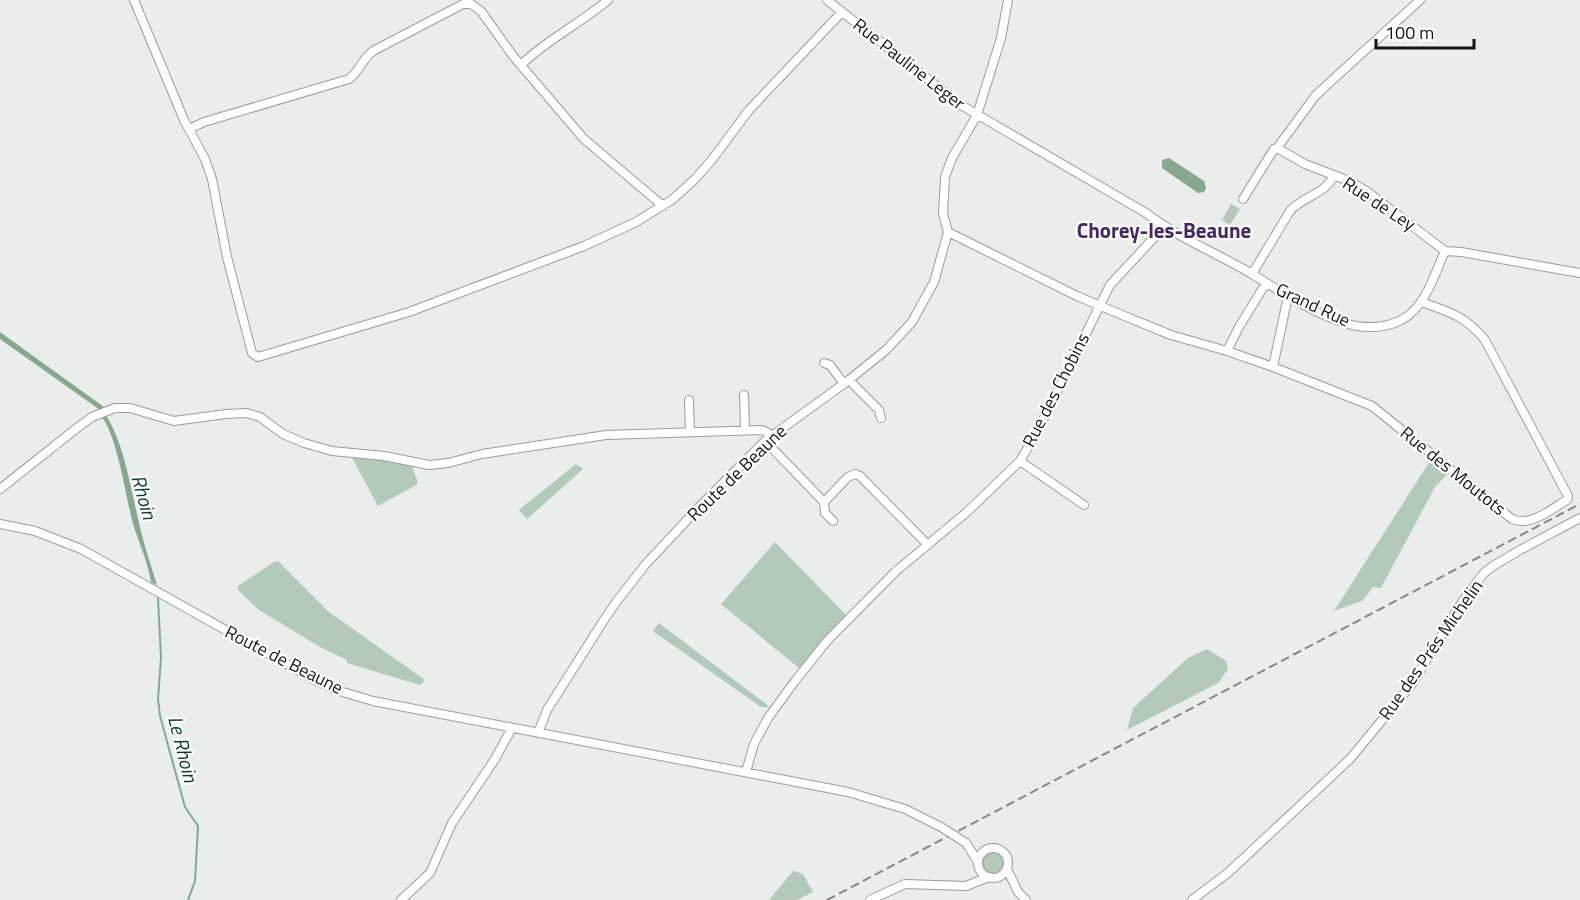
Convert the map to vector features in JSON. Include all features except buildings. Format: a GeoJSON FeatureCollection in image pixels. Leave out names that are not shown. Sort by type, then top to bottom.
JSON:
{"type":"FeatureCollection","features":[{"type":"Feature","properties":{"kind":"street"},"geometry":{"type":"LineString","coordinates":[[134,0],[212,179],[227,257],[252,353],[258,357],[409,312],[584,246],[636,222],[663,206],[695,179],[749,110],[842,12]]}},
{"type":"Feature","properties":{"kind":"street"},"geometry":{"type":"LineString","coordinates":[[522,64],[537,50],[575,26],[609,0]]}},
{"type":"Feature","properties":{"kind":"street","name":"Rue Pauline Leger"},"geometry":{"type":"LineString","coordinates":[[827,0],[944,93],[976,115],[1146,213],[1164,227]]}},
{"type":"Feature","properties":{"kind":"street"},"geometry":{"type":"LineString","coordinates":[[948,232],[943,214],[945,177],[952,158],[976,115],[1001,38],[1008,0]]}},
{"type":"Feature","properties":{"kind":"street"},"geometry":{"type":"LineString","coordinates":[[1243,199],[1274,149],[1317,95],[1420,0]]}},
{"type":"Feature","properties":{"kind":"street"},"geometry":{"type":"LineString","coordinates":[[189,129],[204,122],[349,79],[356,74],[364,59],[373,51],[463,4],[471,4],[478,7],[513,56],[584,139],[663,206]]}},
{"type":"Feature","properties":{"kind":"street","name":"Rue de Ley"},"geometry":{"type":"LineString","coordinates":[[1277,148],[1305,164],[1365,190],[1446,251]]}},
{"type":"Feature","properties":{"kind":"street"},"geometry":{"type":"LineString","coordinates":[[1252,274],[1295,204],[1324,190],[1334,175]]}},
{"type":"Feature","properties":{"kind":"street","name":"Grand Rue"},"geometry":{"type":"LineString","coordinates":[[1164,227],[1288,296],[1346,323],[1366,327],[1385,326],[1403,319],[1421,302],[1446,251]]}},
{"type":"Feature","properties":{"kind":"street","name":"Rue des Chobins"},"geometry":{"type":"LineString","coordinates":[[746,772],[757,737],[775,708],[811,660],[896,572],[967,512],[1020,461],[1037,432],[1099,305],[1120,273],[1164,227]]}},
{"type":"Feature","properties":{"kind":"street","name":"Rue des Moutots"},"geometry":{"type":"LineString","coordinates":[[948,232],[1099,305],[1171,335],[1273,367],[1372,406],[1512,519],[1520,523],[1529,521],[1567,500],[1569,496],[1485,340],[1473,325],[1459,316],[1421,302]]}},
{"type":"Feature","properties":{"kind":"street","name":"Route de Beaune"},"geometry":{"type":"LineString","coordinates":[[538,733],[547,710],[622,595],[645,565],[701,505],[769,438],[886,350],[912,322],[934,282],[948,232]]}},
{"type":"Feature","properties":{"kind":"street"},"geometry":{"type":"LineString","coordinates":[[1446,251],[1580,273]]}},
{"type":"Feature","properties":{"kind":"street"},"geometry":{"type":"LineString","coordinates":[[1227,351],[1266,283]]}},
{"type":"Feature","properties":{"kind":"street"},"geometry":{"type":"LineString","coordinates":[[1273,367],[1288,296]]}},
{"type":"Feature","properties":{"kind":"street"},"geometry":{"type":"LineString","coordinates":[[824,363],[830,365],[879,410],[881,418]]}},
{"type":"Feature","properties":{"kind":"street"},"geometry":{"type":"LineString","coordinates":[[744,395],[745,430]]}},
{"type":"Feature","properties":{"kind":"street"},"geometry":{"type":"LineString","coordinates":[[689,400],[690,432]]}},
{"type":"Feature","properties":{"kind":"street"},"geometry":{"type":"LineString","coordinates":[[0,489],[85,423],[100,413],[115,408],[130,408],[174,421],[246,413],[260,417],[283,434],[332,451],[384,456],[429,465],[606,435],[762,430],[824,502],[825,513],[832,521]]}},
{"type":"Feature","properties":{"kind":"street"},"geometry":{"type":"LineString","coordinates":[[1020,461],[1084,505]]}},
{"type":"Feature","properties":{"kind":"street"},"geometry":{"type":"LineString","coordinates":[[824,502],[848,477],[855,474],[864,480],[928,545]]}},
{"type":"Feature","properties":{"kind":"street","name":"Rue des Prés Michelin"},"geometry":{"type":"LineString","coordinates":[[1192,900],[1236,866],[1350,759],[1412,684],[1462,602],[1484,573],[1520,550],[1580,518]]}},
{"type":"Feature","properties":{"kind":"street","name":"Route de Beaune"},"geometry":{"type":"LineString","coordinates":[[0,524],[35,531],[81,549],[336,690],[373,701],[848,792],[885,801],[915,813],[966,843]]}},
{"type":"Feature","properties":{"kind":"street"},"geometry":{"type":"LineString","coordinates":[[401,900],[430,873],[452,823],[495,759],[512,728]]}},
{"type":"Feature","properties":{"kind":"street"},"geometry":{"type":"LineString","coordinates":[[966,843],[986,850]]}},
{"type":"Feature","properties":{"kind":"street"},"geometry":{"type":"LineString","coordinates":[[966,843],[983,873],[1018,892],[1026,900]]}},
{"type":"Feature","properties":{"kind":"street"},"geometry":{"type":"LineString","coordinates":[[962,886],[975,877],[980,855],[994,848],[1003,852],[1008,859],[1007,869],[1018,892]]}},
{"type":"Feature","properties":{"kind":"street"},"geometry":{"type":"LineString","coordinates":[[870,900],[893,888],[909,884],[969,886],[1002,875],[1007,869]]}},
{"type":"Feature","properties":{"kind":"shaded area"},"geometry":{"type":"Polygon","coordinates":[[[1169,158],[1204,181],[1206,188],[1204,192],[1198,193],[1162,168],[1162,160],[1169,158]]]}},
{"type":"Feature","properties":{"kind":"shaded area"},"geometry":{"type":"Polygon","coordinates":[[[1231,204],[1240,209],[1230,225],[1222,220],[1231,204]]]}},
{"type":"Feature","properties":{"kind":"shaded area"},"geometry":{"type":"Polygon","coordinates":[[[0,332],[104,407],[100,410],[0,339],[0,332]]]}},
{"type":"Feature","properties":{"kind":"shaded area"},"geometry":{"type":"Polygon","coordinates":[[[105,414],[118,441],[128,472],[157,585],[151,582],[133,524],[112,437],[101,416],[105,414]]]}},
{"type":"Feature","properties":{"kind":"shaded area"},"geometry":{"type":"Polygon","coordinates":[[[350,454],[412,465],[418,484],[378,506],[350,454]]]}},
{"type":"Feature","properties":{"kind":"shaded area"},"geometry":{"type":"Polygon","coordinates":[[[1432,458],[1449,472],[1435,487],[1381,588],[1373,587],[1362,601],[1334,611],[1432,458]]]}},
{"type":"Feature","properties":{"kind":"shaded area"},"geometry":{"type":"Polygon","coordinates":[[[576,464],[583,469],[527,519],[519,510],[576,464]]]}},
{"type":"Feature","properties":{"kind":"shaded area"},"geometry":{"type":"Polygon","coordinates":[[[775,542],[847,616],[799,668],[721,604],[775,542]]]}},
{"type":"Feature","properties":{"kind":"shaded area"},"geometry":{"type":"Polygon","coordinates":[[[278,561],[329,612],[425,680],[420,685],[347,663],[347,660],[320,647],[259,610],[238,590],[238,586],[278,561]]]}},
{"type":"Feature","properties":{"kind":"shaded area"},"geometry":{"type":"Polygon","coordinates":[[[659,623],[770,707],[761,707],[653,631],[659,623]]]}},
{"type":"Feature","properties":{"kind":"shaded area"},"geometry":{"type":"Polygon","coordinates":[[[1207,649],[1226,661],[1228,669],[1218,683],[1127,730],[1133,708],[1188,658],[1207,649]]]}},
{"type":"Feature","properties":{"kind":"shaded area"},"geometry":{"type":"Polygon","coordinates":[[[989,851],[997,851],[1004,858],[1004,866],[997,873],[989,873],[982,866],[982,858],[989,851]]]}},
{"type":"Feature","properties":{"kind":"shaded area"},"geometry":{"type":"Polygon","coordinates":[[[793,871],[803,874],[813,892],[797,900],[769,900],[793,871]]]}},
{"type":"Feature","properties":{"kind":"waterway","name":"Le Rhoin"},"geometry":{"type":"LineString","coordinates":[[158,598],[161,658],[158,699],[160,716],[185,807],[198,826],[195,881],[188,900]]}},
{"type":"Feature","properties":{"kind":"railway"},"geometry":{"type":"LineString","coordinates":[[827,900],[1580,504]]}},
{"type":"Feature","properties":{"kind":"district","name":"Chorey-les-Beaune"},"geometry":{"type":"Point","coordinates":[1164,231]}},
{"type":"Feature","properties":{"kind":"water label","name":"Rhoin"},"geometry":{"type":"Point","coordinates":[144,497]}}]}
